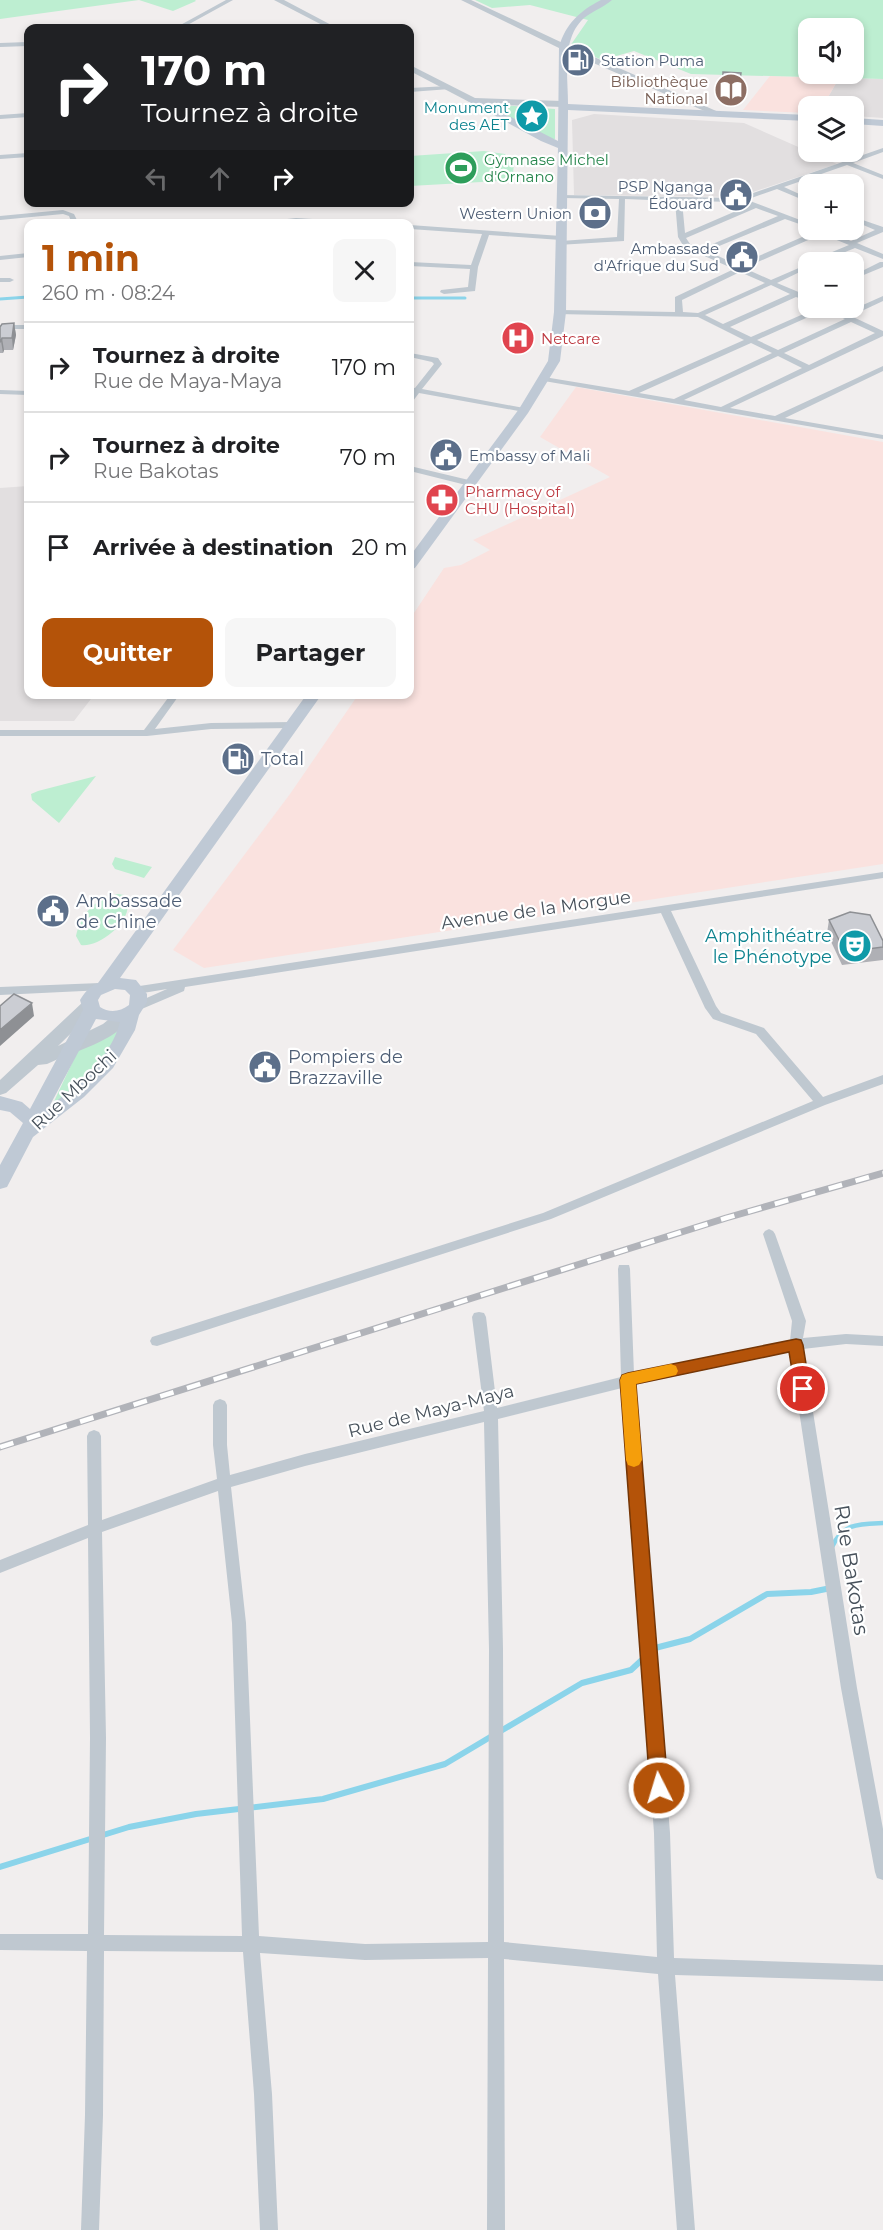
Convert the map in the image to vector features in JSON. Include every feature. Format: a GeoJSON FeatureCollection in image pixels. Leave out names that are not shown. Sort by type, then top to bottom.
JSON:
{"type":"FeatureCollection","features":[{"type":"Feature","properties":{"kind":"main road"},"geometry":{"type":"LineString","coordinates":[[414,560],[524,410],[544,379],[556,351],[560,312],[564,47],[571,26],[583,14],[608,0]]}},
{"type":"Feature","properties":{"kind":"main road"},"geometry":{"type":"LineString","coordinates":[[473,101],[544,139],[562,146]]}},
{"type":"Feature","properties":{"kind":"main road"},"geometry":{"type":"LineString","coordinates":[[563,108],[798,118]]}},
{"type":"Feature","properties":{"kind":"main road"},"geometry":{"type":"LineString","coordinates":[[563,108],[603,108]]}},
{"type":"Feature","properties":{"kind":"main road"},"geometry":{"type":"LineString","coordinates":[[864,122],[883,123]]}},
{"type":"Feature","properties":{"kind":"main road","name":"Rue Mbochi"},"geometry":{"type":"LineString","coordinates":[[0,1182],[30,1128],[95,997],[312,699]]}},
{"type":"Feature","properties":{"kind":"main road","name":"Rue Mbochi"},"geometry":{"type":"LineString","coordinates":[[30,1128],[91,1079],[118,1051],[129,1027],[137,941]]}},
{"type":"Feature","properties":{"kind":"main road"},"geometry":{"type":"LineString","coordinates":[[95,997],[132,1002]]}},
{"type":"Feature","properties":{"kind":"main road"},"geometry":{"type":"LineString","coordinates":[[95,997],[110,1018],[132,1002]]}},
{"type":"Feature","properties":{"kind":"main road"},"geometry":{"type":"LineString","coordinates":[[0,1103],[16,1107],[30,1128]]}},
{"type":"Feature","properties":{"kind":"street"},"geometry":{"type":"LineString","coordinates":[[185,24],[230,0]]}},
{"type":"Feature","properties":{"kind":"street"},"geometry":{"type":"LineString","coordinates":[[278,0],[325,24]]}},
{"type":"Feature","properties":{"kind":"street"},"geometry":{"type":"LineString","coordinates":[[465,0],[564,47],[719,114]]}},
{"type":"Feature","properties":{"kind":"street"},"geometry":{"type":"LineString","coordinates":[[0,45],[24,44]]}},
{"type":"Feature","properties":{"kind":"street"},"geometry":{"type":"LineString","coordinates":[[414,70],[473,101],[542,104],[563,108]]}},
{"type":"Feature","properties":{"kind":"street"},"geometry":{"type":"LineString","coordinates":[[414,90],[448,88]]}},
{"type":"Feature","properties":{"kind":"street"},"geometry":{"type":"LineString","coordinates":[[0,117],[24,115]]}},
{"type":"Feature","properties":{"kind":"street"},"geometry":{"type":"LineString","coordinates":[[740,200],[883,150]]}},
{"type":"Feature","properties":{"kind":"street"},"geometry":{"type":"LineString","coordinates":[[0,157],[24,155]]}},
{"type":"Feature","properties":{"kind":"street"},"geometry":{"type":"LineString","coordinates":[[848,163],[883,177]]}},
{"type":"Feature","properties":{"kind":"street"},"geometry":{"type":"LineString","coordinates":[[778,187],[798,196]]}},
{"type":"Feature","properties":{"kind":"street"},"geometry":{"type":"LineString","coordinates":[[562,196],[740,200],[798,221]]}},
{"type":"Feature","properties":{"kind":"street"},"geometry":{"type":"LineString","coordinates":[[414,227],[486,232],[561,241],[621,239],[622,198]]}},
{"type":"Feature","properties":{"kind":"street"},"geometry":{"type":"LineString","coordinates":[[678,199],[682,237],[687,245],[796,294]]}},
{"type":"Feature","properties":{"kind":"street"},"geometry":{"type":"LineString","coordinates":[[682,237],[757,205]]}},
{"type":"Feature","properties":{"kind":"street"},"geometry":{"type":"LineString","coordinates":[[0,218],[63,212],[72,215],[74,219]]}},
{"type":"Feature","properties":{"kind":"street"},"geometry":{"type":"LineString","coordinates":[[700,252],[785,216]]}},
{"type":"Feature","properties":{"kind":"street"},"geometry":{"type":"LineString","coordinates":[[864,224],[881,232]]}},
{"type":"Feature","properties":{"kind":"street"},"geometry":{"type":"LineString","coordinates":[[444,292],[472,289],[474,267],[486,232]]}},
{"type":"Feature","properties":{"kind":"street"},"geometry":{"type":"LineString","coordinates":[[837,252],[881,232]]}},
{"type":"Feature","properties":{"kind":"street"},"geometry":{"type":"LineString","coordinates":[[680,314],[678,299],[681,297],[800,240]]}},
{"type":"Feature","properties":{"kind":"street"},"geometry":{"type":"LineString","coordinates":[[845,240],[883,257]]}},
{"type":"Feature","properties":{"kind":"street"},"geometry":{"type":"LineString","coordinates":[[0,258],[24,255]]}},
{"type":"Feature","properties":{"kind":"street"},"geometry":{"type":"LineString","coordinates":[[414,264],[474,267]]}},
{"type":"Feature","properties":{"kind":"street"},"geometry":{"type":"LineString","coordinates":[[864,273],[883,264]]}},
{"type":"Feature","properties":{"kind":"street"},"geometry":{"type":"LineString","coordinates":[[699,315],[798,270]]}},
{"type":"Feature","properties":{"kind":"street"},"geometry":{"type":"LineString","coordinates":[[0,280],[10,280]]}},
{"type":"Feature","properties":{"kind":"street"},"geometry":{"type":"LineString","coordinates":[[725,326],[796,294]]}},
{"type":"Feature","properties":{"kind":"street"},"geometry":{"type":"LineString","coordinates":[[864,308],[883,298]]}},
{"type":"Feature","properties":{"kind":"street"},"geometry":{"type":"LineString","coordinates":[[560,312],[699,315],[754,339],[809,368]]}},
{"type":"Feature","properties":{"kind":"street"},"geometry":{"type":"LineString","coordinates":[[632,393],[800,318]]}},
{"type":"Feature","properties":{"kind":"street"},"geometry":{"type":"LineString","coordinates":[[676,401],[846,318]]}},
{"type":"Feature","properties":{"kind":"street"},"geometry":{"type":"LineString","coordinates":[[850,318],[881,331]]}},
{"type":"Feature","properties":{"kind":"street"},"geometry":{"type":"LineString","coordinates":[[0,327],[24,327]]}},
{"type":"Feature","properties":{"kind":"street"},"geometry":{"type":"LineString","coordinates":[[723,409],[881,331]]}},
{"type":"Feature","properties":{"kind":"street"},"geometry":{"type":"LineString","coordinates":[[414,356],[435,360],[438,364],[414,388]]}},
{"type":"Feature","properties":{"kind":"street"},"geometry":{"type":"LineString","coordinates":[[776,419],[883,368]]}},
{"type":"Feature","properties":{"kind":"street"},"geometry":{"type":"LineString","coordinates":[[544,379],[883,437]]}},
{"type":"Feature","properties":{"kind":"street"},"geometry":{"type":"LineString","coordinates":[[414,389],[524,410]]}},
{"type":"Feature","properties":{"kind":"street"},"geometry":{"type":"LineString","coordinates":[[0,392],[24,393]]}},
{"type":"Feature","properties":{"kind":"street"},"geometry":{"type":"LineString","coordinates":[[414,471],[470,483]]}},
{"type":"Feature","properties":{"kind":"street"},"geometry":{"type":"LineString","coordinates":[[147,734],[172,699]]}},
{"type":"Feature","properties":{"kind":"street"},"geometry":{"type":"LineString","coordinates":[[0,733],[147,734],[211,726],[294,725]]}},
{"type":"Feature","properties":{"kind":"street","name":"Avenue de la Morgue"},"geometry":{"type":"LineString","coordinates":[[132,1002],[194,982],[883,875]]}},
{"type":"Feature","properties":{"kind":"street"},"geometry":{"type":"LineString","coordinates":[[665,910],[711,1008],[717,1016],[760,1031],[821,1101]]}},
{"type":"Feature","properties":{"kind":"street","name":"Avenue de la Morgue"},"geometry":{"type":"LineString","coordinates":[[132,1002],[194,982]]}},
{"type":"Feature","properties":{"kind":"street"},"geometry":{"type":"LineString","coordinates":[[0,991],[52,991],[95,997]]}},
{"type":"Feature","properties":{"kind":"street"},"geometry":{"type":"LineString","coordinates":[[52,991],[95,997]]}},
{"type":"Feature","properties":{"kind":"street"},"geometry":{"type":"LineString","coordinates":[[0,1089],[24,1070],[95,997]]}},
{"type":"Feature","properties":{"kind":"street"},"geometry":{"type":"LineString","coordinates":[[24,1070],[105,1031],[116,1024],[132,1002]]}},
{"type":"Feature","properties":{"kind":"street"},"geometry":{"type":"LineString","coordinates":[[157,1341],[547,1216],[821,1101],[883,1079]]}},
{"type":"Feature","properties":{"kind":"street","name":"Rue Bakotas"},"geometry":{"type":"LineString","coordinates":[[769,1234],[799,1321],[796,1345],[849,1688],[883,1872]]}},
{"type":"Feature","properties":{"kind":"street"},"geometry":{"type":"LineString","coordinates":[[624,1269],[628,1380],[662,1833],[666,1966],[686,2230]]}},
{"type":"Feature","properties":{"kind":"street"},"geometry":{"type":"LineString","coordinates":[[479,1317],[491,1416],[496,1648],[496,2230]]}},
{"type":"Feature","properties":{"kind":"street","name":"Rue de Maya-Maya"},"geometry":{"type":"LineString","coordinates":[[0,1567],[94,1528],[224,1483],[628,1380],[796,1345],[865,1338],[883,1341]]}},
{"type":"Feature","properties":{"kind":"street"},"geometry":{"type":"LineString","coordinates":[[220,1405],[220,1445],[238,1623],[251,1944],[263,2094],[269,2230]]}},
{"type":"Feature","properties":{"kind":"street"},"geometry":{"type":"LineString","coordinates":[[90,2230],[94,2115],[98,1738],[94,1436]]}},
{"type":"Feature","properties":{"kind":"street"},"geometry":{"type":"LineString","coordinates":[[0,1942],[251,1944],[365,1952],[496,1950],[666,1966],[883,1973]]}},
{"type":"Feature","properties":{"kind":"shaded area"},"geometry":{"type":"Polygon","coordinates":[[[770,76],[798,77],[798,84],[836,84],[829,96],[798,96],[798,113],[743,110],[770,76]]]}},
{"type":"Feature","properties":{"kind":"shaded area"},"geometry":{"type":"Polygon","coordinates":[[[864,79],[883,79],[883,118],[864,117],[864,96],[829,96],[836,84],[864,84],[864,79]]]}},
{"type":"Feature","properties":{"kind":"shaded area"},"geometry":{"type":"Polygon","coordinates":[[[594,114],[744,123],[798,147],[798,162],[837,164],[807,174],[798,174],[798,177],[738,197],[574,195],[572,120],[594,114]]]}},
{"type":"Feature","properties":{"kind":"shaded area"},"geometry":{"type":"Polygon","coordinates":[[[576,387],[883,442],[883,864],[204,968],[173,950],[290,794],[355,699],[414,699],[414,613],[444,568],[461,565],[490,550],[473,540],[610,477],[540,437],[576,387]]]}},
{"type":"Feature","properties":{"kind":"shaded area"},"geometry":{"type":"Polygon","coordinates":[[[24,486],[24,699],[91,699],[74,721],[0,721],[0,488],[24,486]]]}},
{"type":"Feature","properties":{"kind":"green space"},"geometry":{"type":"Polygon","coordinates":[[[0,0],[139,0],[0,19],[0,0]]]}},
{"type":"Feature","properties":{"kind":"green space"},"geometry":{"type":"Polygon","coordinates":[[[139,0],[195,0],[196,1],[173,11],[139,0]]]}},
{"type":"Feature","properties":{"kind":"green space"},"geometry":{"type":"Polygon","coordinates":[[[475,0],[883,0],[883,79],[864,79],[864,18],[798,18],[798,77],[691,74],[634,51],[602,60],[570,46],[588,20],[530,5],[492,8],[475,0]]]}},
{"type":"Feature","properties":{"kind":"green space"},"geometry":{"type":"Polygon","coordinates":[[[489,104],[555,109],[555,139],[549,139],[485,106],[489,104]]]}},
{"type":"Feature","properties":{"kind":"green space","name":"Gymnase Michel d'Ornano"},"geometry":{"type":"Polygon","coordinates":[[[484,151],[505,154],[514,162],[513,174],[499,181],[414,186],[414,156],[484,151]]]}},
{"type":"Feature","properties":{"kind":"green space"},"geometry":{"type":"Polygon","coordinates":[[[96,776],[59,823],[32,800],[31,794],[38,791],[96,776]]]}},
{"type":"Feature","properties":{"kind":"green space"},"geometry":{"type":"Polygon","coordinates":[[[115,857],[152,867],[144,878],[115,869],[112,864],[115,857]]]}},
{"type":"Feature","properties":{"kind":"green space"},"geometry":{"type":"Polygon","coordinates":[[[118,894],[124,895],[128,903],[123,920],[108,936],[89,945],[81,945],[76,936],[86,914],[96,903],[118,894]]]}},
{"type":"Feature","properties":{"kind":"green space"},"geometry":{"type":"Polygon","coordinates":[[[120,1030],[116,1047],[49,1112],[80,1046],[120,1030]]]}},
{"type":"Feature","properties":{"kind":"building"},"geometry":{"type":"Polygon","coordinates":[[[723,72],[741,73],[739,86],[723,86],[723,72]]]}},
{"type":"Feature","properties":{"kind":"building"},"geometry":{"type":"Polygon","coordinates":[[[14,323],[12,338],[2,338],[0,342],[2,324],[14,323]]]}},
{"type":"Feature","properties":{"kind":"building"},"geometry":{"type":"Polygon","coordinates":[[[850,912],[870,915],[883,941],[883,947],[845,952],[829,920],[850,912]]]}},
{"type":"Feature","properties":{"kind":"building"},"geometry":{"type":"Polygon","coordinates":[[[14,994],[32,1003],[0,1030],[0,1006],[14,994]]]}},
{"type":"Feature","properties":{"kind":"waterway"},"geometry":{"type":"LineString","coordinates":[[0,299],[24,297]]}},
{"type":"Feature","properties":{"kind":"waterway"},"geometry":{"type":"LineString","coordinates":[[414,298],[465,298]]}},
{"type":"Feature","properties":{"kind":"waterway"},"geometry":{"type":"LineString","coordinates":[[832,1547],[841,1533],[853,1526],[883,1523]]}},
{"type":"Feature","properties":{"kind":"waterway"},"geometry":{"type":"LineString","coordinates":[[651,1652],[655,1648],[690,1639],[767,1594],[811,1592],[831,1588]]}},
{"type":"Feature","properties":{"kind":"waterway"},"geometry":{"type":"LineString","coordinates":[[499,1732],[582,1683],[631,1670],[645,1657]]}},
{"type":"Feature","properties":{"kind":"waterway"},"geometry":{"type":"LineString","coordinates":[[0,1867],[129,1827],[196,1814],[323,1799],[445,1764],[492,1736]]}},
{"type":"Feature","properties":{"kind":"railway"},"geometry":{"type":"LineString","coordinates":[[0,1447],[726,1218],[883,1173]]}},
{"type":"Feature","properties":{"kind":"slow traffic"},"geometry":{"type":"LineString","coordinates":[[634,1460],[628,1380],[671,1371]]}},
{"type":"Feature","properties":{"kind":"place","name":"Station Puma"},"geometry":{"type":"Point","coordinates":[578,60]}},
{"type":"Feature","properties":{"kind":"place","name":"Bibliothèque National"},"geometry":{"type":"Point","coordinates":[731,90]}},
{"type":"Feature","properties":{"kind":"place","name":"Monument des AET"},"geometry":{"type":"Point","coordinates":[532,116]}},
{"type":"Feature","properties":{"kind":"place","name":"Gymnase Michel d'Ornano"},"geometry":{"type":"Point","coordinates":[461,168]}},
{"type":"Feature","properties":{"kind":"place","name":"PSP Nganga Édouard"},"geometry":{"type":"Point","coordinates":[736,195]}},
{"type":"Feature","properties":{"kind":"place","name":"Western Union"},"geometry":{"type":"Point","coordinates":[595,213]}},
{"type":"Feature","properties":{"kind":"place","name":"Ambassade d'Afrique du Sud"},"geometry":{"type":"Point","coordinates":[742,257]}},
{"type":"Feature","properties":{"kind":"place","name":"Netcare"},"geometry":{"type":"Point","coordinates":[518,338]}},
{"type":"Feature","properties":{"kind":"place","name":"Embassy of Mali"},"geometry":{"type":"Point","coordinates":[446,455]}},
{"type":"Feature","properties":{"kind":"place","name":"Pharmacy of CHU (Hospital)"},"geometry":{"type":"Point","coordinates":[442,500]}},
{"type":"Feature","properties":{"kind":"place","name":"Total"},"geometry":{"type":"Point","coordinates":[238,759]}},
{"type":"Feature","properties":{"kind":"place","name":"Ambassade de Chine"},"geometry":{"type":"Point","coordinates":[53,911]}},
{"type":"Feature","properties":{"kind":"place","name":"Amphithéatre le Phénotype"},"geometry":{"type":"Point","coordinates":[855,946]}},
{"type":"Feature","properties":{"kind":"place","name":"Pompiers de Brazzaville"},"geometry":{"type":"Point","coordinates":[265,1067]}},
{"type":"Feature","properties":{"kind":"route"},"geometry":{"type":"LineString","coordinates":[[659,1788],[628,1380],[796,1345],[803,1389]]}}]}
